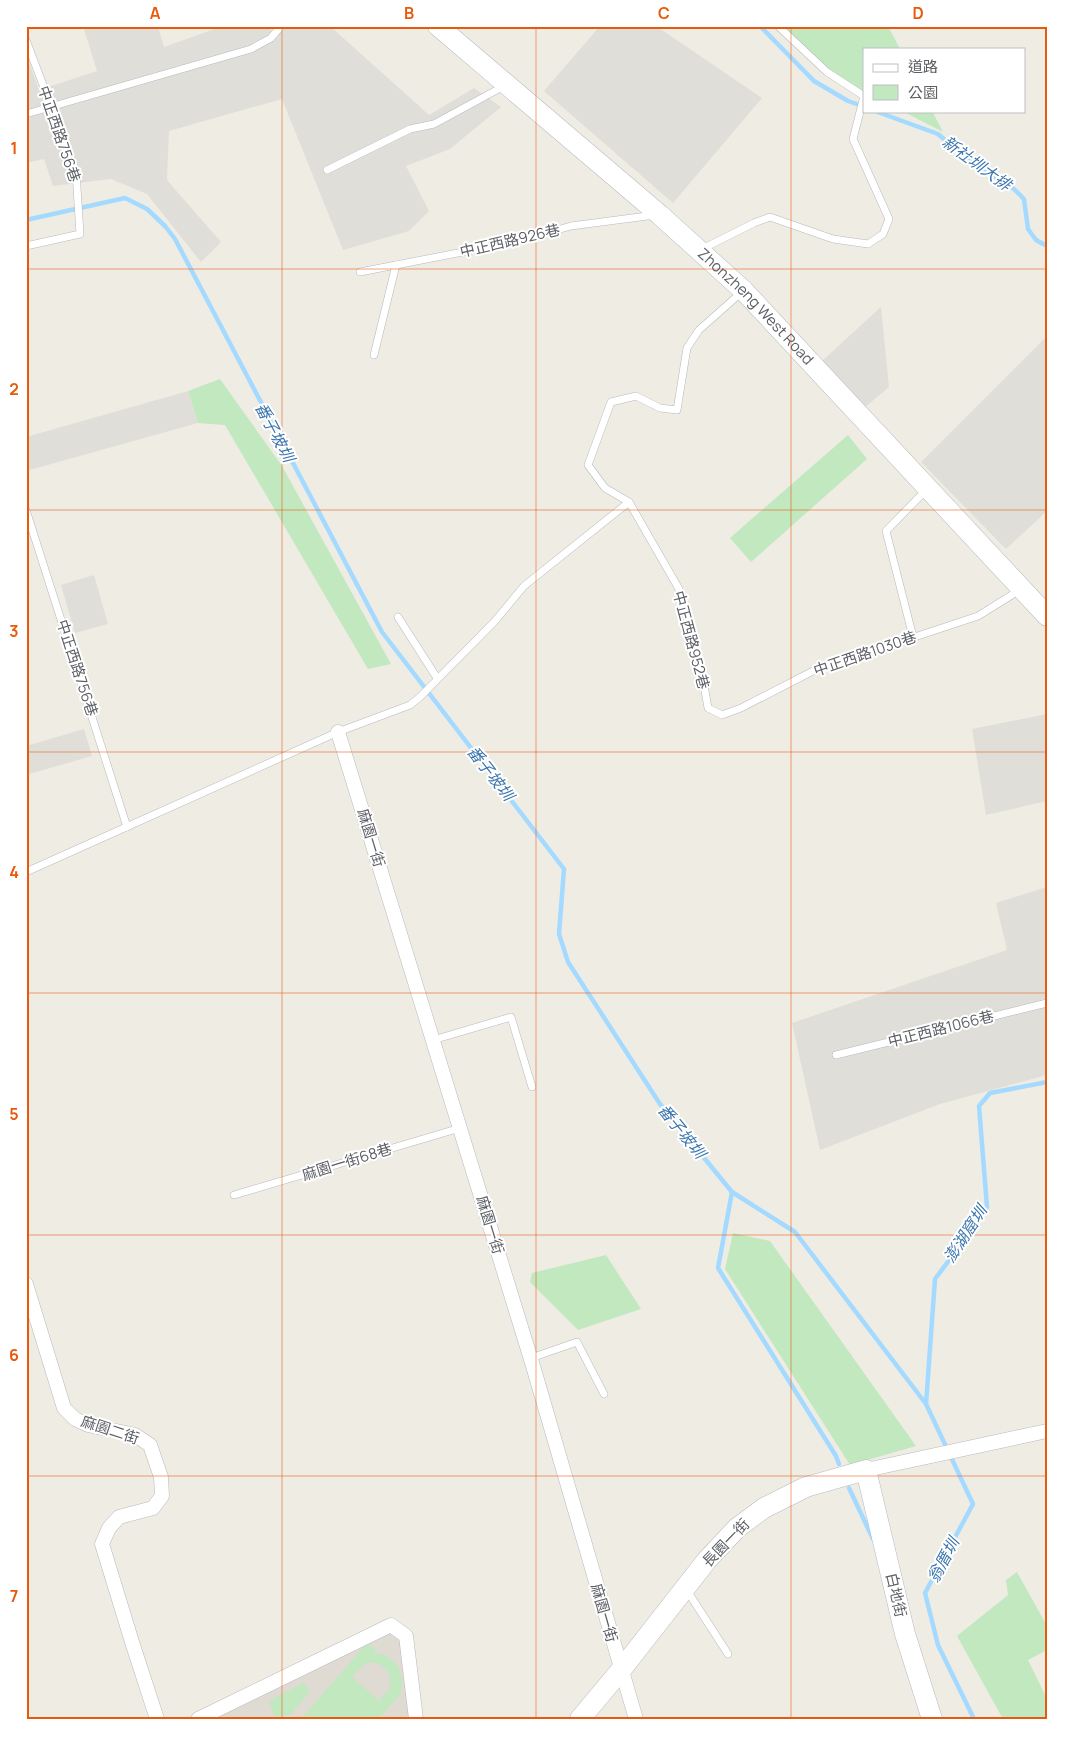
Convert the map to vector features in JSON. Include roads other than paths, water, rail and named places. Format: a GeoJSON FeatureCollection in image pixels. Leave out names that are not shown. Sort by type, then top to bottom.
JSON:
{"type":"FeatureCollection","features":[{"type":"Feature","properties":{"kind":"main road","name":"Zhonzheng West Road"},"geometry":{"type":"LineString","coordinates":[[438,26],[660,215],[744,291],[1047,616]]}},
{"type":"Feature","properties":{"kind":"main road","name":"長園一街"},"geometry":{"type":"LineString","coordinates":[[580,1719],[686,1589],[707,1560],[737,1528],[764,1508],[806,1487],[866,1470]]}},
{"type":"Feature","properties":{"kind":"main road","name":"白地街"},"geometry":{"type":"LineString","coordinates":[[866,1470],[905,1634],[932,1719]]}},
{"type":"Feature","properties":{"kind":"street","name":"麻園一街"},"geometry":{"type":"LineString","coordinates":[[338,732],[531,1358],[636,1719]]}},
{"type":"Feature","properties":{"kind":"street","name":"麻園二街"},"geometry":{"type":"LineString","coordinates":[[26,1284],[64,1408],[75,1419],[135,1436],[150,1445],[161,1477],[162,1496],[153,1508],[119,1517],[109,1528],[102,1544],[157,1719]]}},
{"type":"Feature","properties":{"kind":"street","name":"長園一街"},"geometry":{"type":"LineString","coordinates":[[866,1470],[1047,1431]]}},
{"type":"Feature","properties":{"kind":"street"},"geometry":{"type":"LineString","coordinates":[[198,1719],[391,1625],[406,1636],[416,1719]]}},
{"type":"Feature","properties":{"kind":"lane"},"geometry":{"type":"LineString","coordinates":[[26,114],[251,49],[270,38],[281,26]]}},
{"type":"Feature","properties":{"kind":"lane"},"geometry":{"type":"LineString","coordinates":[[778,26],[827,72],[863,95]]}},
{"type":"Feature","properties":{"kind":"lane","name":"中正西路756巷"},"geometry":{"type":"LineString","coordinates":[[26,40],[76,172],[80,234],[26,246]]}},
{"type":"Feature","properties":{"kind":"lane"},"geometry":{"type":"LineString","coordinates":[[327,170],[410,129],[434,124],[507,84]]}},
{"type":"Feature","properties":{"kind":"lane"},"geometry":{"type":"LineString","coordinates":[[700,250],[770,217],[834,238],[868,244],[883,234],[888,219],[853,139],[863,99]]}},
{"type":"Feature","properties":{"kind":"lane","name":"中正西路926巷"},"geometry":{"type":"LineString","coordinates":[[360,272],[514,242],[571,226],[660,215]]}},
{"type":"Feature","properties":{"kind":"lane"},"geometry":{"type":"LineString","coordinates":[[374,356],[396,265]]}},
{"type":"Feature","properties":{"kind":"lane","name":"中正西路952巷"},"geometry":{"type":"LineString","coordinates":[[708,708],[701,668],[679,589],[629,502],[605,488],[588,465],[611,402],[636,396],[660,408],[677,410],[687,348],[698,330],[744,291]]}},
{"type":"Feature","properties":{"kind":"lane"},"geometry":{"type":"LineString","coordinates":[[913,637],[886,531],[928,488]]}},
{"type":"Feature","properties":{"kind":"lane"},"geometry":{"type":"LineString","coordinates":[[26,872],[338,732],[410,705],[495,621],[524,586],[629,502]]}},
{"type":"Feature","properties":{"kind":"lane","name":"中正西路756巷"},"geometry":{"type":"LineString","coordinates":[[26,510],[127,827]]}},
{"type":"Feature","properties":{"kind":"lane","name":"中正西路1030巷"},"geometry":{"type":"LineString","coordinates":[[708,708],[722,714],[741,708],[815,670],[978,616],[1022,589]]}},
{"type":"Feature","properties":{"kind":"lane"},"geometry":{"type":"LineString","coordinates":[[398,617],[437,678]]}},
{"type":"Feature","properties":{"kind":"lane","name":"中正西路1066巷"},"geometry":{"type":"LineString","coordinates":[[836,1055],[1047,1003]]}},
{"type":"Feature","properties":{"kind":"lane"},"geometry":{"type":"LineString","coordinates":[[433,1040],[510,1017],[532,1087]]}},
{"type":"Feature","properties":{"kind":"lane","name":"麻園一街68巷"},"geometry":{"type":"LineString","coordinates":[[234,1195],[460,1128]]}},
{"type":"Feature","properties":{"kind":"lane"},"geometry":{"type":"LineString","coordinates":[[531,1358],[577,1342],[604,1394]]}},
{"type":"Feature","properties":{"kind":"lane"},"geometry":{"type":"LineString","coordinates":[[686,1589],[728,1654]]}},
{"type":"Feature","properties":{"kind":"waterway","name":"新社圳大排"},"geometry":{"type":"LineString","coordinates":[[760,26],[814,81],[848,101],[862,106]]}},
{"type":"Feature","properties":{"kind":"waterway","name":"新社圳大排"},"geometry":{"type":"LineString","coordinates":[[878,112],[938,134],[964,156],[1014,189],[1024,199],[1028,229],[1036,240],[1047,246]]}},
{"type":"Feature","properties":{"kind":"waterway","name":"番子坡圳"},"geometry":{"type":"LineString","coordinates":[[26,220],[125,198],[147,209],[165,226],[175,239],[382,632],[564,869],[559,934],[568,962],[660,1104],[732,1192],[795,1232],[926,1404],[973,1504],[925,1593],[938,1645],[974,1719]]}},
{"type":"Feature","properties":{"kind":"waterway","name":"澎湖窟圳"},"geometry":{"type":"LineString","coordinates":[[926,1404],[935,1279],[987,1207],[979,1106],[990,1093],[1047,1082]]}},
{"type":"Feature","properties":{"kind":"waterway"},"geometry":{"type":"LineString","coordinates":[[732,1192],[718,1268],[836,1456],[839,1464]]}},
{"type":"Feature","properties":{"kind":"waterway"},"geometry":{"type":"LineString","coordinates":[[849,1488],[873,1539]]}},
{"type":"Feature","properties":{"kind":"water label","name":"翁厝圳"},"geometry":{"type":"Point","coordinates":[943,1560]}}]}
